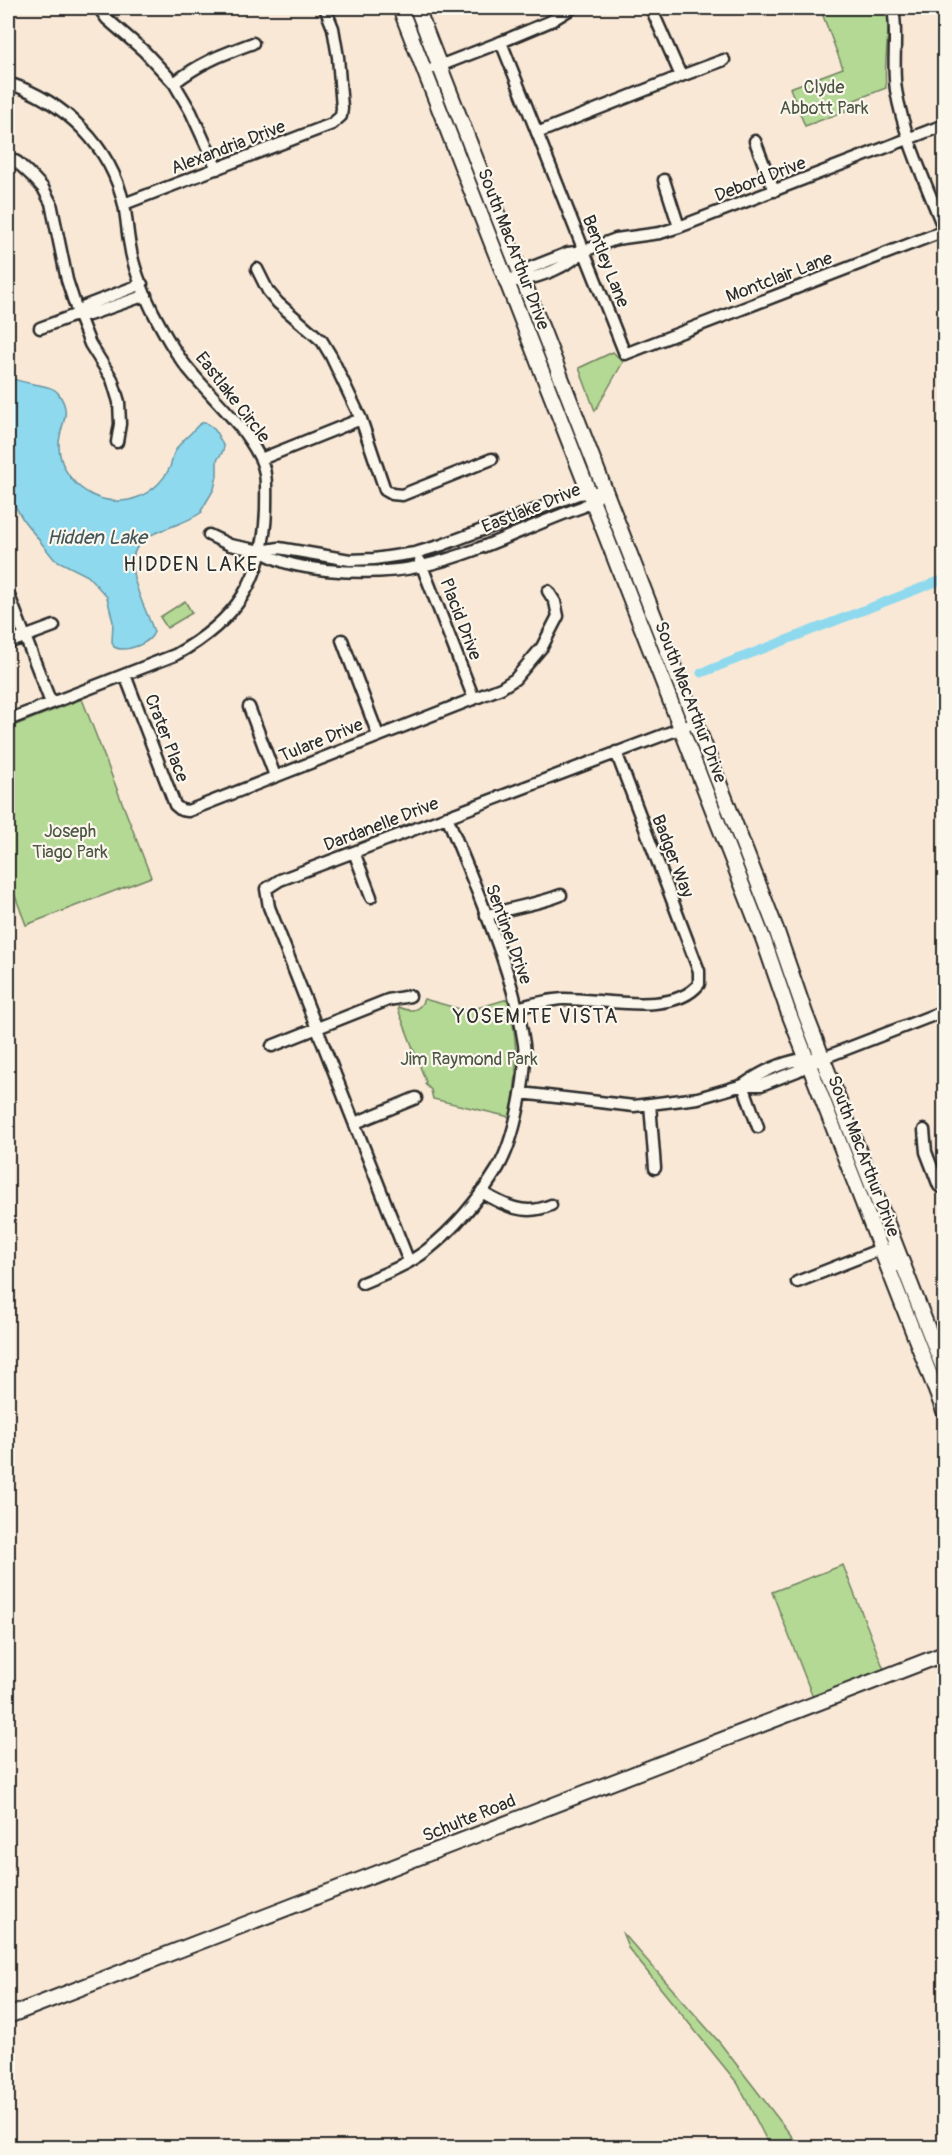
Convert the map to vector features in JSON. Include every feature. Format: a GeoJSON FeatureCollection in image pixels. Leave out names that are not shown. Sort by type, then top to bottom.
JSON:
{"type":"FeatureCollection","features":[{"type":"Feature","properties":{"kind":"main road","name":"South MacArthur Drive"},"geometry":{"type":"LineString","coordinates":[[400,8],[945,1411]]}},
{"type":"Feature","properties":{"kind":"main road","name":"South MacArthur Drive"},"geometry":{"type":"LineString","coordinates":[[417,8],[783,946],[823,1058],[945,1370]]}},
{"type":"Feature","properties":{"kind":"main road","name":"Schulte Road"},"geometry":{"type":"LineString","coordinates":[[8,2016],[945,1654]]}},
{"type":"Feature","properties":{"kind":"street"},"geometry":{"type":"LineString","coordinates":[[99,8],[107,19],[144,51],[174,83],[191,112],[217,168]]}},
{"type":"Feature","properties":{"kind":"street","name":"Alexandria Drive"},"geometry":{"type":"LineString","coordinates":[[124,204],[332,124],[341,116],[339,57],[333,28],[325,8]]}},
{"type":"Feature","properties":{"kind":"street"},"geometry":{"type":"LineString","coordinates":[[425,71],[551,21],[572,8]]}},
{"type":"Feature","properties":{"kind":"street"},"geometry":{"type":"LineString","coordinates":[[651,8],[681,76]]}},
{"type":"Feature","properties":{"kind":"street"},"geometry":{"type":"LineString","coordinates":[[893,8],[893,49],[897,93],[910,139],[945,231]]}},
{"type":"Feature","properties":{"kind":"street","name":"Bentley Lane"},"geometry":{"type":"LineString","coordinates":[[501,42],[625,354]]}},
{"type":"Feature","properties":{"kind":"street"},"geometry":{"type":"LineString","coordinates":[[174,83],[211,58],[253,43]]}},
{"type":"Feature","properties":{"kind":"street"},"geometry":{"type":"LineString","coordinates":[[537,133],[724,60]]}},
{"type":"Feature","properties":{"kind":"street","name":"Eastlake Circle"},"geometry":{"type":"LineString","coordinates":[[8,83],[44,97],[65,112],[87,133],[104,156],[124,204],[130,249],[144,290],[171,343],[189,370],[247,436],[261,459],[266,477],[265,527],[253,577],[244,594],[220,625],[200,641],[175,655],[8,720]]}},
{"type":"Feature","properties":{"kind":"street","name":"Debord Drive"},"geometry":{"type":"LineString","coordinates":[[507,282],[571,262],[584,251],[616,239],[660,233],[680,227],[945,125]]}},
{"type":"Feature","properties":{"kind":"street"},"geometry":{"type":"LineString","coordinates":[[755,141],[774,191]]}},
{"type":"Feature","properties":{"kind":"street"},"geometry":{"type":"LineString","coordinates":[[8,157],[32,176],[51,203],[67,280],[78,314],[90,344],[112,379],[119,402],[120,424],[117,442]]}},
{"type":"Feature","properties":{"kind":"street"},"geometry":{"type":"LineString","coordinates":[[664,180],[680,227]]}},
{"type":"Feature","properties":{"kind":"street","name":"Montclair Lane"},"geometry":{"type":"LineString","coordinates":[[625,354],[945,231]]}},
{"type":"Feature","properties":{"kind":"street"},"geometry":{"type":"LineString","coordinates":[[257,269],[268,291],[278,303],[322,341],[361,419],[382,487],[392,494],[402,495],[492,459]]}},
{"type":"Feature","properties":{"kind":"street"},"geometry":{"type":"LineString","coordinates":[[40,328],[78,314],[85,306],[144,290]]}},
{"type":"Feature","properties":{"kind":"street"},"geometry":{"type":"LineString","coordinates":[[261,459],[361,419]]}},
{"type":"Feature","properties":{"kind":"street","name":"Eastlake Drive"},"geometry":{"type":"LineString","coordinates":[[209,535],[230,545],[261,550],[279,549],[350,560],[374,559],[415,553],[484,531],[578,494],[591,496],[605,491]]}},
{"type":"Feature","properties":{"kind":"street","name":"Eastlake Drive"},"geometry":{"type":"LineString","coordinates":[[261,550],[277,561],[314,569],[375,572],[423,566],[582,507],[591,496]]}},
{"type":"Feature","properties":{"kind":"street","name":"Placid Drive"},"geometry":{"type":"LineString","coordinates":[[415,553],[423,566],[474,699]]}},
{"type":"Feature","properties":{"kind":"street","name":"Tulare Drive"},"geometry":{"type":"LineString","coordinates":[[181,810],[188,811],[501,688],[515,679],[542,648],[558,616],[555,602],[549,591]]}},
{"type":"Feature","properties":{"kind":"street"},"geometry":{"type":"LineString","coordinates":[[8,593],[51,703]]}},
{"type":"Feature","properties":{"kind":"street"},"geometry":{"type":"LineString","coordinates":[[8,643],[54,626]]}},
{"type":"Feature","properties":{"kind":"street"},"geometry":{"type":"LineString","coordinates":[[342,640],[378,735]]}},
{"type":"Feature","properties":{"kind":"street","name":"Crater Place"},"geometry":{"type":"LineString","coordinates":[[125,675],[175,805],[181,810]]}},
{"type":"Feature","properties":{"kind":"street"},"geometry":{"type":"LineString","coordinates":[[249,707],[275,776]]}},
{"type":"Feature","properties":{"kind":"street","name":"Dardanelle Drive"},"geometry":{"type":"LineString","coordinates":[[317,1028],[269,907],[266,889],[280,880],[695,723]]}},
{"type":"Feature","properties":{"kind":"street","name":"Badger Way"},"geometry":{"type":"LineString","coordinates":[[517,1008],[564,999],[644,1004],[659,1002],[682,996],[696,989],[701,979],[616,752]]}},
{"type":"Feature","properties":{"kind":"street","name":"Sentinel Drive"},"geometry":{"type":"LineString","coordinates":[[362,1283],[409,1262],[425,1252],[458,1223],[499,1167],[515,1121],[524,1047],[517,1008],[486,915],[447,816]]}},
{"type":"Feature","properties":{"kind":"street"},"geometry":{"type":"LineString","coordinates":[[354,852],[371,897]]}},
{"type":"Feature","properties":{"kind":"street"},"geometry":{"type":"LineString","coordinates":[[486,915],[518,906],[539,904],[561,895]]}},
{"type":"Feature","properties":{"kind":"street"},"geometry":{"type":"LineString","coordinates":[[272,1046],[388,1000],[410,996]]}},
{"type":"Feature","properties":{"kind":"street"},"geometry":{"type":"LineString","coordinates":[[520,1093],[599,1104],[634,1106],[698,1098],[743,1085],[758,1075],[796,1060],[808,1062],[823,1058],[945,1011]]}},
{"type":"Feature","properties":{"kind":"street"},"geometry":{"type":"LineString","coordinates":[[317,1028],[409,1262]]}},
{"type":"Feature","properties":{"kind":"street"},"geometry":{"type":"LineString","coordinates":[[743,1085],[758,1127]]}},
{"type":"Feature","properties":{"kind":"street"},"geometry":{"type":"LineString","coordinates":[[355,1123],[417,1098]]}},
{"type":"Feature","properties":{"kind":"street"},"geometry":{"type":"LineString","coordinates":[[650,1104],[655,1168]]}},
{"type":"Feature","properties":{"kind":"street"},"geometry":{"type":"LineString","coordinates":[[924,1130],[926,1152],[939,1186],[945,1188]]}},
{"type":"Feature","properties":{"kind":"street"},"geometry":{"type":"LineString","coordinates":[[481,1192],[509,1208],[520,1210],[537,1210],[551,1204]]}},
{"type":"Feature","properties":{"kind":"street"},"geometry":{"type":"LineString","coordinates":[[797,1282],[881,1249],[889,1250],[906,1289],[920,1306]]}},
{"type":"Feature","properties":{"kind":"green space","name":"Clyde Abbott Park"},"geometry":{"type":"Polygon","coordinates":[[[820,8],[887,8],[886,88],[844,104],[846,111],[805,126],[790,88],[843,68],[820,8]]]}},
{"type":"Feature","properties":{"kind":"green space"},"geometry":{"type":"Polygon","coordinates":[[[613,352],[623,362],[595,411],[579,368],[613,352]]]}},
{"type":"Feature","properties":{"kind":"green space"},"geometry":{"type":"Polygon","coordinates":[[[185,601],[192,613],[167,628],[160,617],[185,601]]]}},
{"type":"Feature","properties":{"kind":"green space","name":"Joseph Tiago Park"},"geometry":{"type":"Polygon","coordinates":[[[82,699],[151,877],[26,925],[8,877],[8,728],[82,699]]]}},
{"type":"Feature","properties":{"kind":"green space","name":"Jim Raymond Park"},"geometry":{"type":"Polygon","coordinates":[[[424,999],[467,1011],[508,999],[514,1029],[516,1058],[515,1087],[510,1117],[433,1099],[431,1090],[425,1084],[398,1009],[398,1007],[406,1010],[417,1009],[424,999]]]}},
{"type":"Feature","properties":{"kind":"green space"},"geometry":{"type":"Polygon","coordinates":[[[843,1565],[885,1672],[814,1700],[772,1592],[843,1565]]]}},
{"type":"Feature","properties":{"kind":"green space"},"geometry":{"type":"Polygon","coordinates":[[[622,1932],[720,2043],[800,2147],[768,2147],[738,2084],[629,1949],[622,1932]]]}},
{"type":"Feature","properties":{"kind":"water","name":"Hidden Lake"},"geometry":{"type":"Polygon","coordinates":[[[8,376],[49,388],[58,393],[65,407],[59,445],[65,469],[81,488],[104,499],[129,500],[142,496],[153,488],[167,473],[179,445],[201,423],[205,422],[215,430],[224,447],[217,460],[214,489],[202,512],[151,535],[140,544],[134,555],[132,567],[134,580],[154,632],[142,644],[124,649],[114,647],[113,622],[107,597],[88,576],[54,559],[24,521],[9,496],[8,376]]]}},
{"type":"Feature","properties":{"kind":"waterway"},"geometry":{"type":"LineString","coordinates":[[701,673],[944,579]]}},
{"type":"Feature","properties":{"kind":"district","name":"HIDDEN LAKE"},"geometry":{"type":"Point","coordinates":[191,564]}},
{"type":"Feature","properties":{"kind":"district","name":"YOSEMITE VISTA"},"geometry":{"type":"Point","coordinates":[536,1016]}}]}
